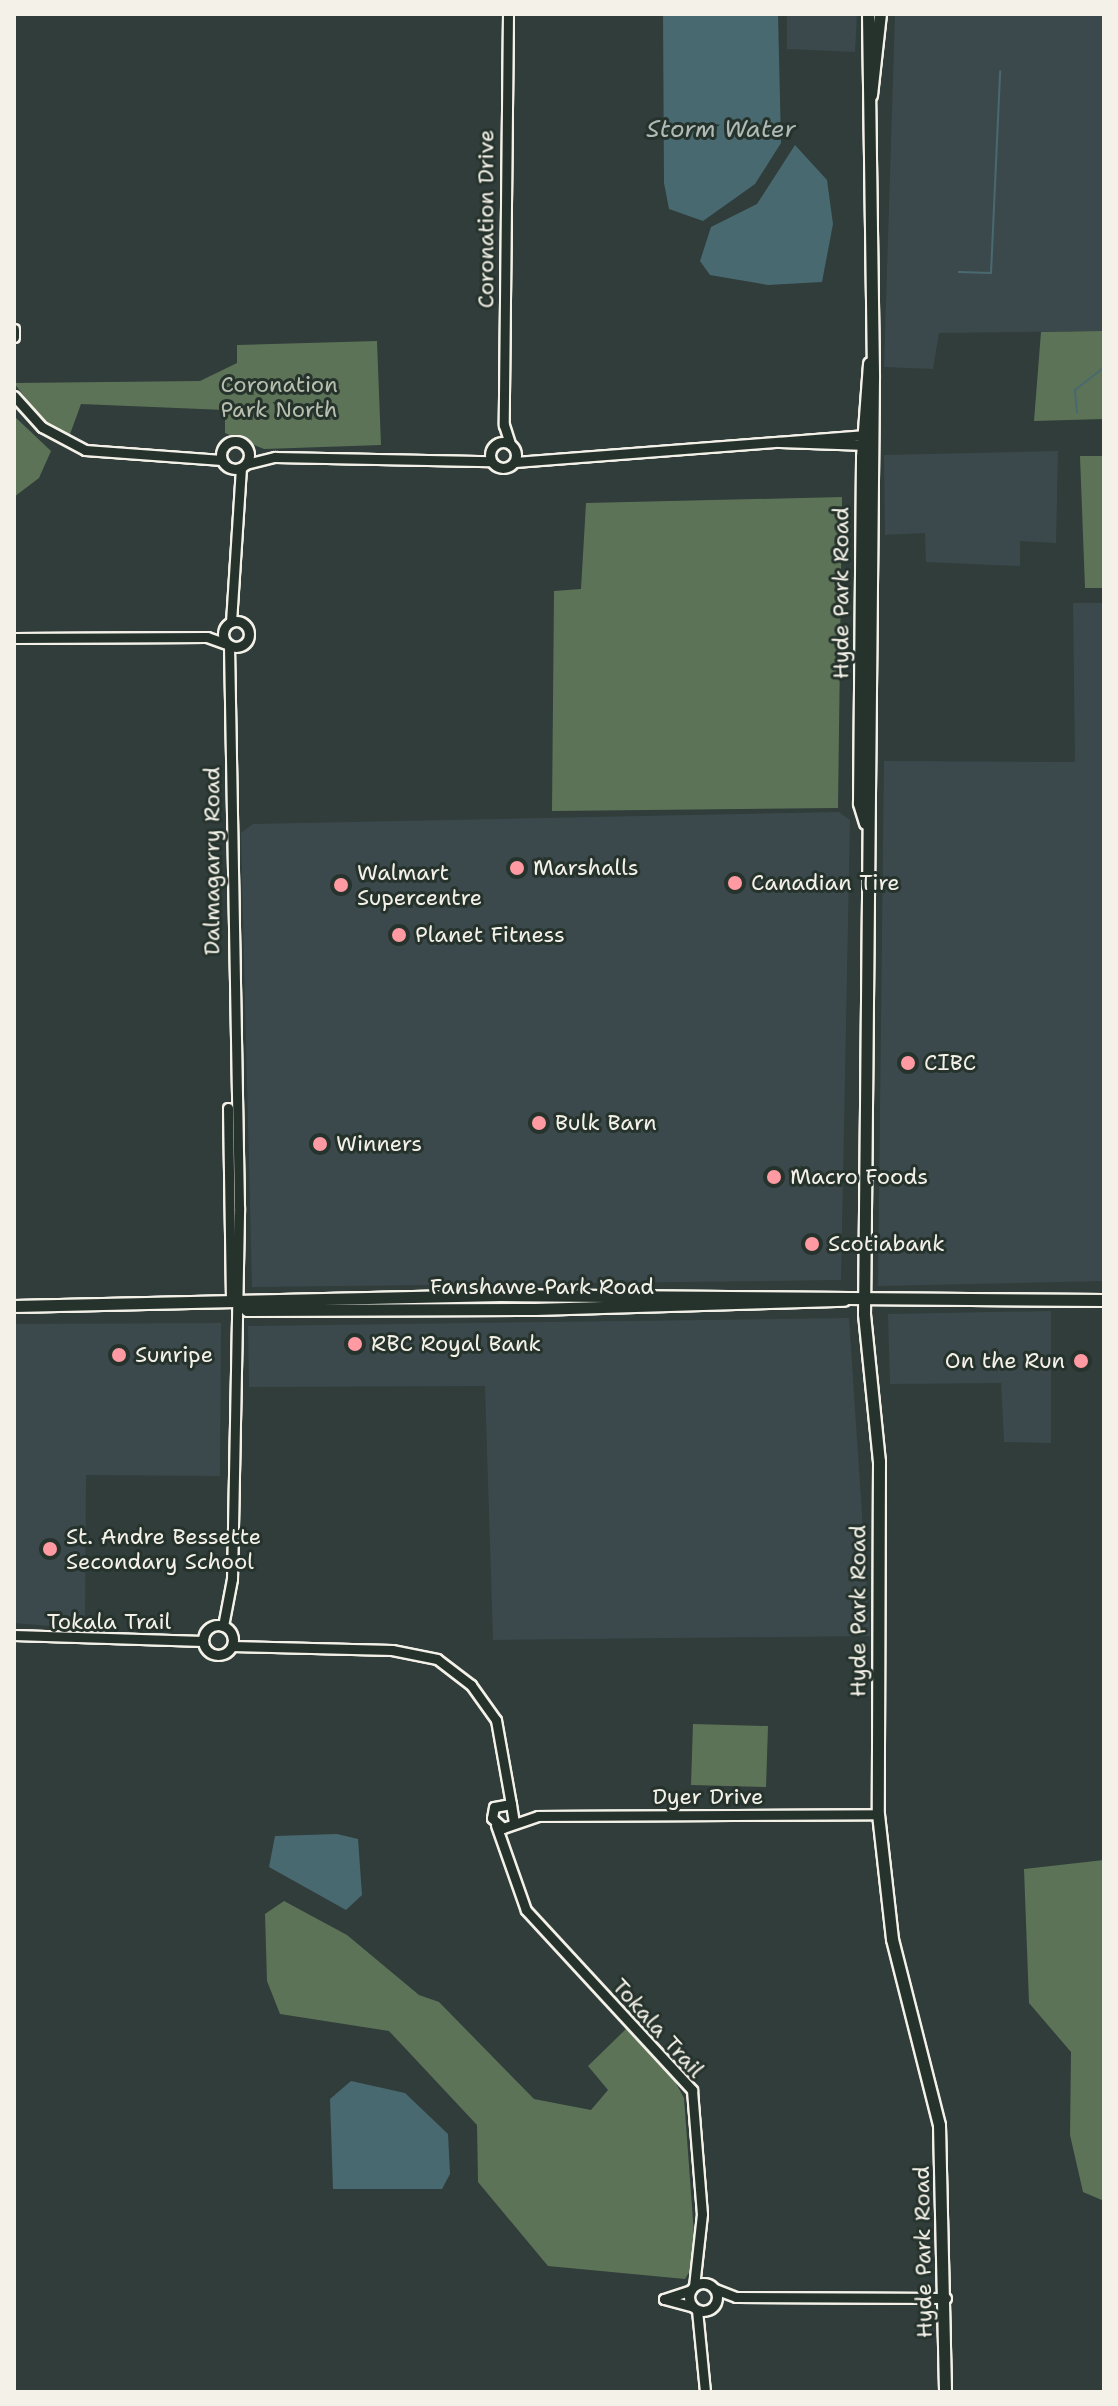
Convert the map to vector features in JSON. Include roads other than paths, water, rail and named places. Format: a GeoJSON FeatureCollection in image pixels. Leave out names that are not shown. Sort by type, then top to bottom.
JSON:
{"type":"FeatureCollection","features":[{"type":"Feature","properties":{"kind":"main road","name":"Hyde Park Road"},"geometry":{"type":"LineString","coordinates":[[868,14],[871,95],[865,1301],[879,1461],[878,1814],[892,1939],[939,2125],[946,2298],[945,2392]]}},
{"type":"Feature","properties":{"kind":"main road","name":"Hyde Park Road"},"geometry":{"type":"LineString","coordinates":[[871,95],[880,14]]}},
{"type":"Feature","properties":{"kind":"main road","name":"Fanshawe Park Road"},"geometry":{"type":"LineString","coordinates":[[14,1306],[236,1304],[247,1310],[535,1309],[844,1300],[1104,1300]]}},
{"type":"Feature","properties":{"kind":"street","name":"Coronation Drive"},"geometry":{"type":"LineString","coordinates":[[491,461],[504,425],[508,14]]}},
{"type":"Feature","properties":{"kind":"street"},"geometry":{"type":"LineString","coordinates":[[14,329],[14,337]]}},
{"type":"Feature","properties":{"kind":"street"},"geometry":{"type":"LineString","coordinates":[[14,396],[42,427],[85,450],[198,454],[225,464],[243,466],[275,457]]}},
{"type":"Feature","properties":{"kind":"street","name":"Coronation Drive"},"geometry":{"type":"LineString","coordinates":[[504,425],[513,446],[515,462]]}},
{"type":"Feature","properties":{"kind":"street"},"geometry":{"type":"LineString","coordinates":[[198,454],[226,445],[275,457],[469,456],[491,461],[505,469],[515,462],[538,456],[867,440]]}},
{"type":"Feature","properties":{"kind":"street"},"geometry":{"type":"LineString","coordinates":[[226,445],[225,464],[235,483]]}},
{"type":"Feature","properties":{"kind":"street"},"geometry":{"type":"LineString","coordinates":[[469,456],[495,446],[513,446],[538,456]]}},
{"type":"Feature","properties":{"kind":"street"},"geometry":{"type":"LineString","coordinates":[[14,638],[207,637],[242,647],[250,633],[236,608],[235,483],[248,450]]}},
{"type":"Feature","properties":{"kind":"street"},"geometry":{"type":"LineString","coordinates":[[227,625],[236,608]]}},
{"type":"Feature","properties":{"kind":"street"},"geometry":{"type":"LineString","coordinates":[[207,637],[227,625],[243,622]]}},
{"type":"Feature","properties":{"kind":"street","name":"Dalmagarry Road"},"geometry":{"type":"LineString","coordinates":[[223,1626],[232,1579],[239,1207],[232,1059],[233,664],[227,625]]}},
{"type":"Feature","properties":{"kind":"street","name":"Dalmagarry Road"},"geometry":{"type":"LineString","coordinates":[[233,664],[242,647]]}},
{"type":"Feature","properties":{"kind":"street"},"geometry":{"type":"LineString","coordinates":[[203,1641],[209,1628],[223,1626],[232,1646],[392,1650],[437,1659],[485,1701],[502,1741],[504,1776],[513,1806]]}},
{"type":"Feature","properties":{"kind":"street","name":"Tokala Trail"},"geometry":{"type":"LineString","coordinates":[[14,1635],[203,1641],[216,1655],[232,1646]]}},
{"type":"Feature","properties":{"kind":"street"},"geometry":{"type":"LineString","coordinates":[[496,1825],[491,1814],[499,1803],[504,1776]]}},
{"type":"Feature","properties":{"kind":"street","name":"Dyer Drive"},"geometry":{"type":"LineString","coordinates":[[499,1803],[538,1816]]}},
{"type":"Feature","properties":{"kind":"street","name":"Tokala Trail"},"geometry":{"type":"LineString","coordinates":[[505,1850],[513,1824],[513,1806]]}},
{"type":"Feature","properties":{"kind":"street","name":"Dyer Drive"},"geometry":{"type":"LineString","coordinates":[[496,1825],[513,1824],[538,1816],[878,1814]]}},
{"type":"Feature","properties":{"kind":"street","name":"Tokala Trail"},"geometry":{"type":"LineString","coordinates":[[496,1825],[515,1890],[534,1922],[692,2090],[700,2119],[702,2261],[693,2288]]}},
{"type":"Feature","properties":{"kind":"street","name":"Tokala Trail"},"geometry":{"type":"LineString","coordinates":[[702,2261],[713,2288]]}},
{"type":"Feature","properties":{"kind":"street"},"geometry":{"type":"LineString","coordinates":[[736,2297],[712,2308],[695,2308],[664,2299],[693,2288],[713,2288],[736,2297],[946,2298]]}},
{"type":"Feature","properties":{"kind":"street"},"geometry":{"type":"LineString","coordinates":[[693,2288],[702,2335],[705,2392]]}},
{"type":"Feature","properties":{"kind":"street"},"geometry":{"type":"LineString","coordinates":[[702,2335],[712,2308],[713,2288]]}},
{"type":"Feature","properties":{"kind":"water","name":"Storm Water"},"geometry":{"type":"Polygon","coordinates":[[[663,14],[778,14],[781,143],[755,184],[703,221],[669,209],[664,183],[663,14]]]}},
{"type":"Feature","properties":{"kind":"water","name":"Storm Water"},"geometry":{"type":"Polygon","coordinates":[[[795,145],[827,180],[833,224],[822,282],[768,285],[710,275],[700,261],[711,227],[757,204],[795,145]]]}},
{"type":"Feature","properties":{"kind":"water"},"geometry":{"type":"Polygon","coordinates":[[[337,1834],[358,1839],[362,1895],[346,1910],[269,1867],[275,1836],[337,1834]]]}},
{"type":"Feature","properties":{"kind":"water"},"geometry":{"type":"Polygon","coordinates":[[[351,2081],[405,2093],[448,2134],[450,2174],[442,2189],[333,2189],[330,2099],[351,2081]]]}},
{"type":"Feature","properties":{"kind":"waterway"},"geometry":{"type":"LineString","coordinates":[[959,272],[991,273],[1000,71]]}},
{"type":"Feature","properties":{"kind":"waterway"},"geometry":{"type":"LineString","coordinates":[[1077,413],[1075,390],[1104,367]]}},
{"type":"Feature","properties":{"kind":"place","name":"Marshalls"},"geometry":{"type":"Point","coordinates":[517,868]}},
{"type":"Feature","properties":{"kind":"place","name":"Canadian Tire"},"geometry":{"type":"Point","coordinates":[735,883]}},
{"type":"Feature","properties":{"kind":"place","name":"Walmart Supercentre"},"geometry":{"type":"Point","coordinates":[341,885]}},
{"type":"Feature","properties":{"kind":"place","name":"Planet Fitness"},"geometry":{"type":"Point","coordinates":[399,935]}},
{"type":"Feature","properties":{"kind":"place","name":"CIBC"},"geometry":{"type":"Point","coordinates":[908,1063]}},
{"type":"Feature","properties":{"kind":"place","name":"Bulk Barn"},"geometry":{"type":"Point","coordinates":[539,1123]}},
{"type":"Feature","properties":{"kind":"place","name":"Winners"},"geometry":{"type":"Point","coordinates":[320,1144]}},
{"type":"Feature","properties":{"kind":"place","name":"Macro Foods"},"geometry":{"type":"Point","coordinates":[774,1177]}},
{"type":"Feature","properties":{"kind":"place","name":"Scotiabank"},"geometry":{"type":"Point","coordinates":[812,1244]}},
{"type":"Feature","properties":{"kind":"place","name":"RBC Royal Bank"},"geometry":{"type":"Point","coordinates":[355,1344]}},
{"type":"Feature","properties":{"kind":"place","name":"Sunripe"},"geometry":{"type":"Point","coordinates":[119,1355]}},
{"type":"Feature","properties":{"kind":"place","name":"On the Run"},"geometry":{"type":"Point","coordinates":[1081,1361]}},
{"type":"Feature","properties":{"kind":"place","name":"St. Andre Bessette Secondary School"},"geometry":{"type":"Point","coordinates":[50,1549]}},
{"type":"Feature","properties":{"kind":"park label","name":"Coronation Park North"},"geometry":{"type":"Point","coordinates":[279,396]}}]}
